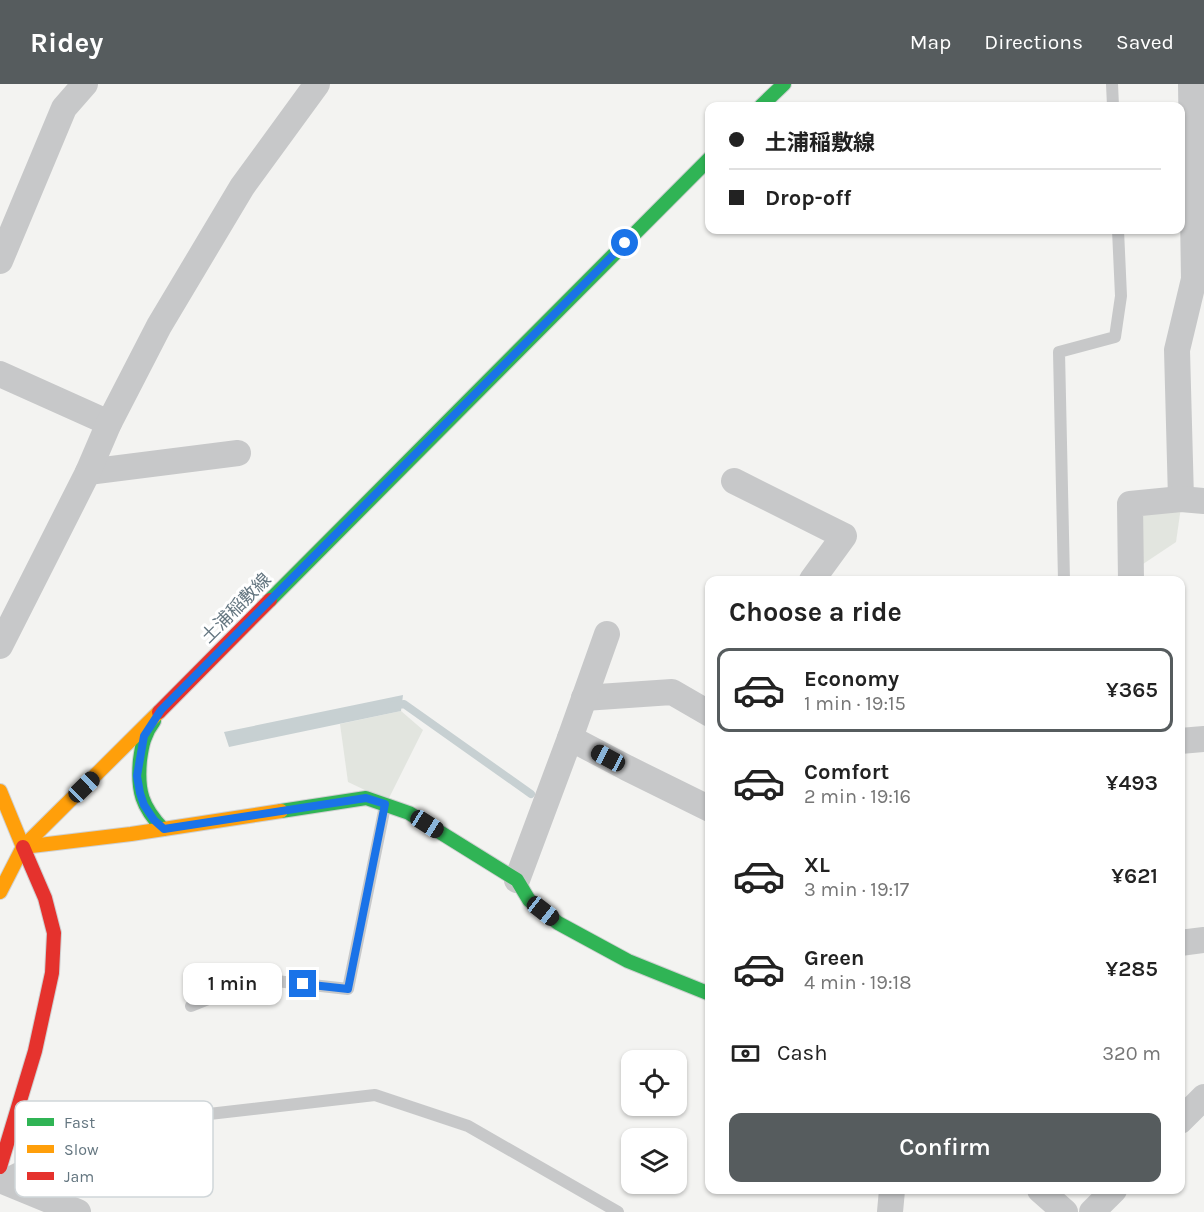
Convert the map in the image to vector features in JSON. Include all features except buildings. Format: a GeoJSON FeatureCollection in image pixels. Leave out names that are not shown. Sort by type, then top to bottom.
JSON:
{"type":"FeatureCollection","features":[{"type":"Feature","properties":{"kind":"main road"},"geometry":{"type":"LineString","coordinates":[[765,102],[784,84]]}},
{"type":"Feature","properties":{"kind":"main road","name":"土浦稲敷線"},"geometry":{"type":"LineString","coordinates":[[23,847],[705,163]]}},
{"type":"Feature","properties":{"kind":"main road"},"geometry":{"type":"LineString","coordinates":[[161,710],[144,736],[137,776],[144,805],[154,820],[164,829]]}},
{"type":"Feature","properties":{"kind":"main road"},"geometry":{"type":"LineString","coordinates":[[0,791],[45,898],[54,933],[52,973],[35,1051],[20,1101]]}},
{"type":"Feature","properties":{"kind":"main road"},"geometry":{"type":"LineString","coordinates":[[0,858],[23,847],[164,829],[366,798],[409,813],[517,880],[529,900],[558,923],[628,961],[705,992]]}},
{"type":"Feature","properties":{"kind":"main road"},"geometry":{"type":"LineString","coordinates":[[0,892],[23,847]]}},
{"type":"Feature","properties":{"kind":"main road"},"geometry":{"type":"LineString","coordinates":[[0,1167],[15,1117]]}},
{"type":"Feature","properties":{"kind":"street"},"geometry":{"type":"LineString","coordinates":[[0,261],[64,108],[85,84]]}},
{"type":"Feature","properties":{"kind":"street"},"geometry":{"type":"LineString","coordinates":[[0,646],[159,326],[236,197],[317,84]]}},
{"type":"Feature","properties":{"kind":"street"},"geometry":{"type":"LineString","coordinates":[[1131,576],[1130,504],[1192,500],[1177,350],[1194,279],[1191,84]]}},
{"type":"Feature","properties":{"kind":"street"},"geometry":{"type":"LineString","coordinates":[[0,374],[109,423]]}},
{"type":"Feature","properties":{"kind":"street"},"geometry":{"type":"LineString","coordinates":[[88,472],[238,453]]}},
{"type":"Feature","properties":{"kind":"street"},"geometry":{"type":"LineString","coordinates":[[734,481],[844,536],[815,576]]}},
{"type":"Feature","properties":{"kind":"street"},"geometry":{"type":"LineString","coordinates":[[517,880],[607,634]]}},
{"type":"Feature","properties":{"kind":"street"},"geometry":{"type":"LineString","coordinates":[[584,698],[672,692],[705,711]]}},
{"type":"Feature","properties":{"kind":"street"},"geometry":{"type":"LineString","coordinates":[[570,738],[705,807]]}},
{"type":"Feature","properties":{"kind":"street"},"geometry":{"type":"LineString","coordinates":[[1185,741],[1204,739]]}},
{"type":"Feature","properties":{"kind":"street"},"geometry":{"type":"LineString","coordinates":[[1185,942],[1204,940]]}},
{"type":"Feature","properties":{"kind":"street"},"geometry":{"type":"LineString","coordinates":[[1185,1116],[1204,1097]]}},
{"type":"Feature","properties":{"kind":"street"},"geometry":{"type":"LineString","coordinates":[[0,1178],[15,1185]]}},
{"type":"Feature","properties":{"kind":"street"},"geometry":{"type":"LineString","coordinates":[[890,1212],[892,1194]]}},
{"type":"Feature","properties":{"kind":"street"},"geometry":{"type":"LineString","coordinates":[[1045,1194],[1065,1212]]}},
{"type":"Feature","properties":{"kind":"street"},"geometry":{"type":"LineString","coordinates":[[1092,1212],[1110,1194]]}},
{"type":"Feature","properties":{"kind":"street"},"geometry":{"type":"LineString","coordinates":[[44,1197],[78,1212]]}},
{"type":"Feature","properties":{"kind":"lane"},"geometry":{"type":"LineString","coordinates":[[1112,84],[1113,102]]}},
{"type":"Feature","properties":{"kind":"lane"},"geometry":{"type":"LineString","coordinates":[[1064,576],[1059,352],[1115,337],[1121,297],[1118,234]]}},
{"type":"Feature","properties":{"kind":"lane"},"geometry":{"type":"LineString","coordinates":[[191,1006],[258,979],[348,989],[385,804]]}},
{"type":"Feature","properties":{"kind":"lane"},"geometry":{"type":"LineString","coordinates":[[213,1114],[375,1095],[468,1126],[618,1212]]}},
{"type":"Feature","properties":{"kind":"lane"},"geometry":{"type":"LineString","coordinates":[[0,1178],[15,1170]]}},
{"type":"Feature","properties":{"kind":"shaded area"},"geometry":{"type":"Polygon","coordinates":[[[1181,507],[1176,542],[1137,568],[1137,512],[1181,507]]]}},
{"type":"Feature","properties":{"kind":"shaded area"},"geometry":{"type":"Polygon","coordinates":[[[403,695],[401,711],[229,747],[224,732],[403,695]]]}},
{"type":"Feature","properties":{"kind":"shaded area"},"geometry":{"type":"Polygon","coordinates":[[[401,711],[423,730],[389,798],[348,782],[340,724],[401,711]]]}},
{"type":"Feature","properties":{"kind":"waterway"},"geometry":{"type":"LineString","coordinates":[[392,706],[404,704],[531,794]]}},
{"type":"Feature","properties":{"kind":"traffic: fast"},"geometry":{"type":"LineString","coordinates":[[765,102],[784,84]]}},
{"type":"Feature","properties":{"kind":"traffic: fast"},"geometry":{"type":"LineString","coordinates":[[270,600],[705,163]]}},
{"type":"Feature","properties":{"kind":"traffic: fast"},"geometry":{"type":"LineString","coordinates":[[154,721],[143,744],[139,781],[142,798],[163,829]]}},
{"type":"Feature","properties":{"kind":"traffic: fast"},"geometry":{"type":"LineString","coordinates":[[281,811],[366,798],[409,813],[517,880],[529,900],[558,923],[628,961],[705,992]]}},
{"type":"Feature","properties":{"kind":"traffic: slow"},"geometry":{"type":"LineString","coordinates":[[0,892],[23,847],[159,712]]}},
{"type":"Feature","properties":{"kind":"traffic: slow"},"geometry":{"type":"LineString","coordinates":[[0,791],[23,847],[131,834],[281,811]]}},
{"type":"Feature","properties":{"kind":"traffic: jam"},"geometry":{"type":"LineString","coordinates":[[159,712],[270,600]]}},
{"type":"Feature","properties":{"kind":"traffic: jam"},"geometry":{"type":"LineString","coordinates":[[20,1101],[35,1051],[52,973],[54,933],[45,898],[23,847]]}},
{"type":"Feature","properties":{"kind":"traffic: jam"},"geometry":{"type":"LineString","coordinates":[[0,1167],[15,1117]]}},
{"type":"Feature","properties":{"kind":"route"},"geometry":{"type":"LineString","coordinates":[[303,984],[348,989],[385,804],[366,798],[164,829],[154,820],[144,805],[140,793],[137,776],[144,736],[161,710],[625,243]]}}]}
